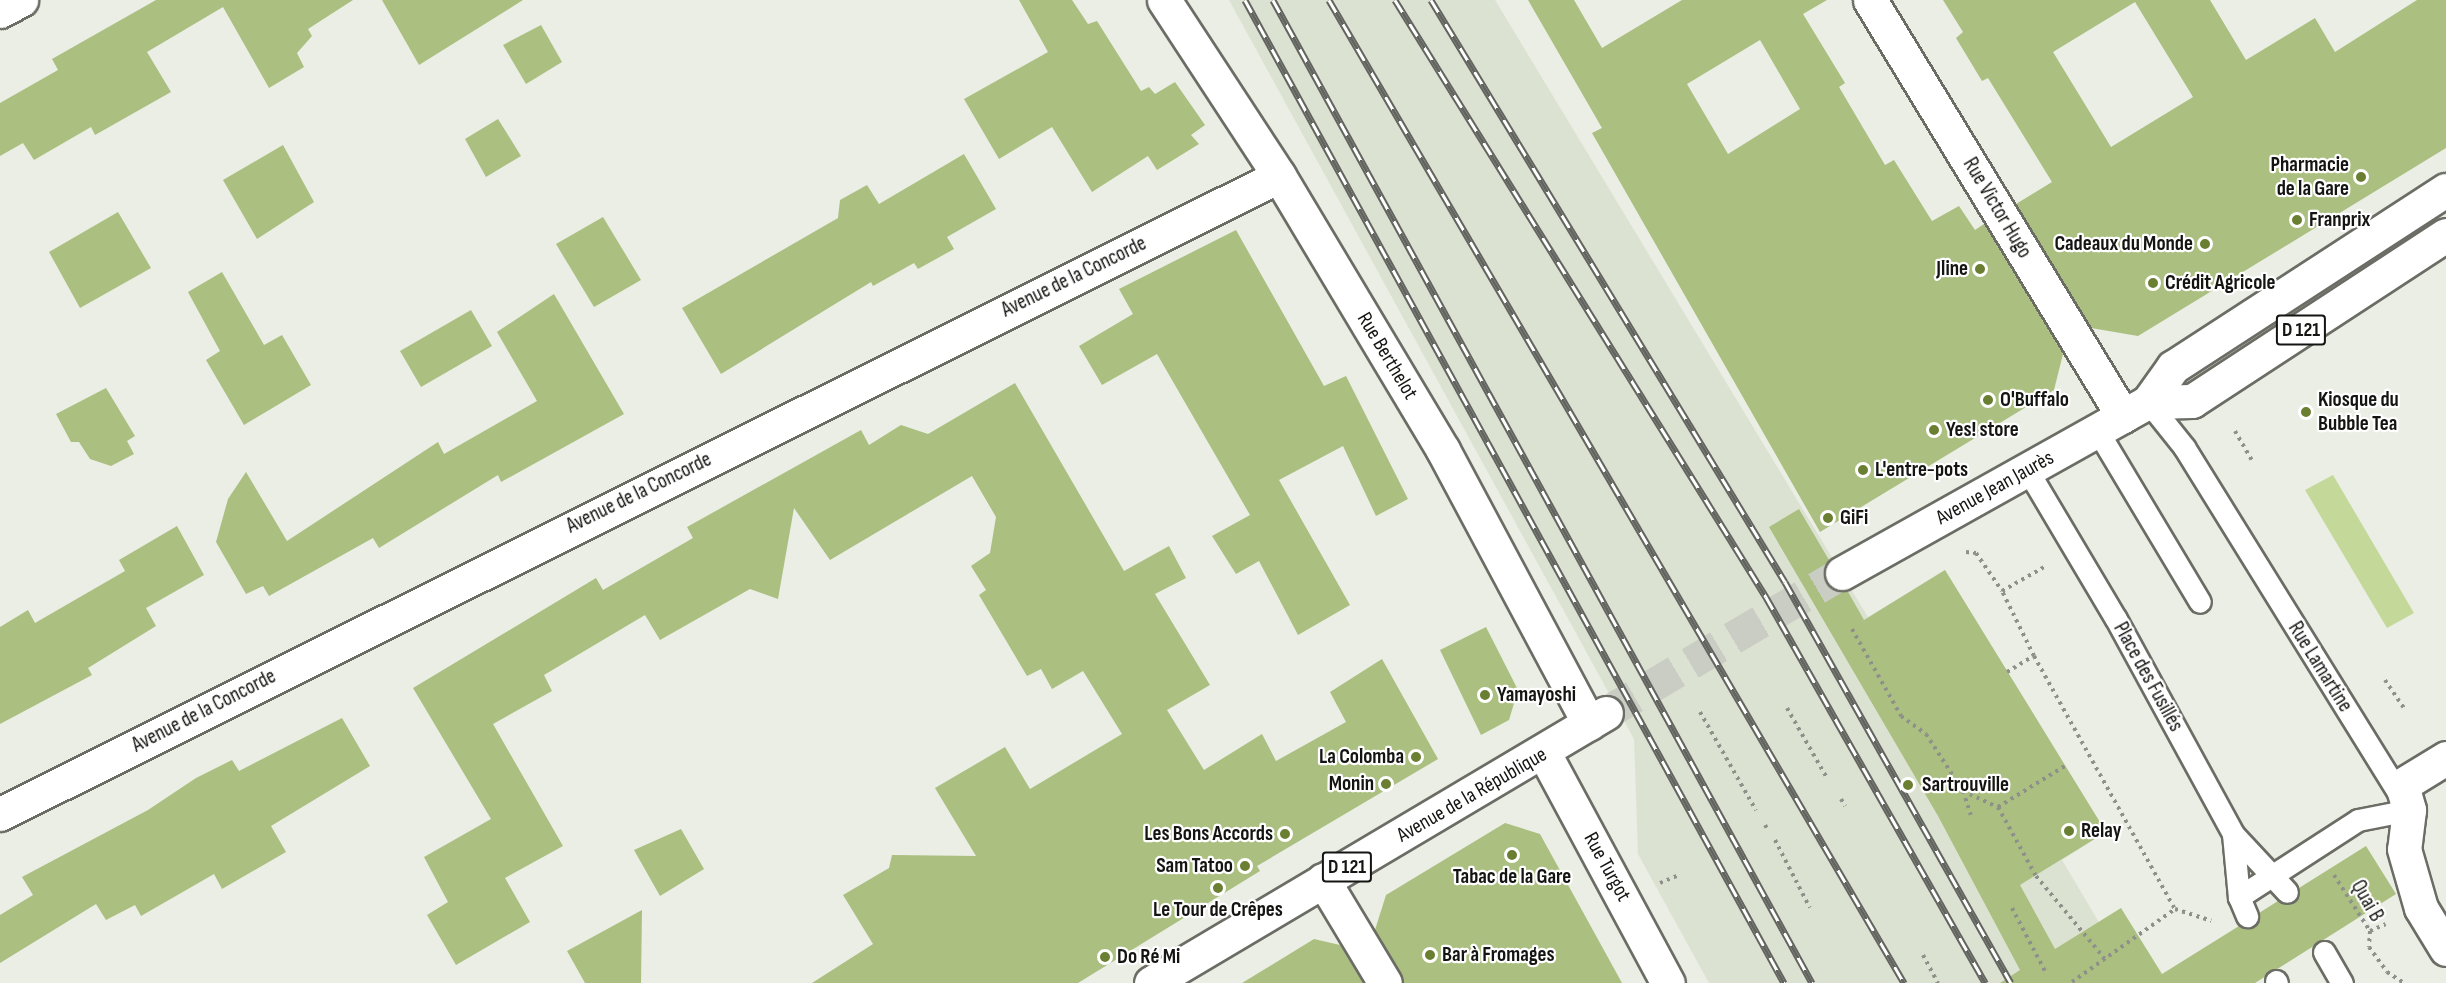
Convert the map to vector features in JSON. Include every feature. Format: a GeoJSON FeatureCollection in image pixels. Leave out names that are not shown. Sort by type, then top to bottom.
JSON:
{"type":"FeatureCollection","features":[{"type":"Feature","properties":{"kind":"street"},"geometry":{"type":"LineString","coordinates":[[0,11],[21,0]]}},
{"type":"Feature","properties":{"kind":"street","name":"Rue Berthelot"},"geometry":{"type":"LineString","coordinates":[[1164,0],[1279,176],[1443,450],[1598,719]]}},
{"type":"Feature","properties":{"kind":"street","name":"Rue Victor Hugo"},"geometry":{"type":"LineString","coordinates":[[1870,0],[2123,416]]}},
{"type":"Feature","properties":{"kind":"street","name":"Avenue de la Concorde"},"geometry":{"type":"LineString","coordinates":[[0,814],[1279,176]]}},
{"type":"Feature","properties":{"kind":"street","name":"Avenue Jean Jaurès"},"geometry":{"type":"LineString","coordinates":[[1842,573],[2123,416],[2173,367],[2446,190]]}},
{"type":"Feature","properties":{"kind":"street","name":"Avenue Jean Jaurès"},"geometry":{"type":"LineString","coordinates":[[2123,416],[2192,401],[2446,235]]}},
{"type":"Feature","properties":{"kind":"street","name":"Avenue de la République"},"geometry":{"type":"LineString","coordinates":[[1151,983],[1323,880],[1544,753],[1598,719]]}},
{"type":"Feature","properties":{"kind":"street","name":"Rue Turgot"},"geometry":{"type":"LineString","coordinates":[[1544,753],[1668,983]]}},
{"type":"Feature","properties":{"kind":"street"},"geometry":{"type":"LineString","coordinates":[[2446,758],[2402,784],[2409,810],[2403,849],[2421,908],[2446,949]]}},
{"type":"Feature","properties":{"kind":"street"},"geometry":{"type":"LineString","coordinates":[[1323,880],[1385,983]]}},
{"type":"Feature","properties":{"kind":"lane"},"geometry":{"type":"LineString","coordinates":[[2123,416],[2200,602]]}},
{"type":"Feature","properties":{"kind":"lane","name":"Rue Lamartine"},"geometry":{"type":"LineString","coordinates":[[2123,416],[2184,447],[2409,810]]}},
{"type":"Feature","properties":{"kind":"lane","name":"Place des Fusillés"},"geometry":{"type":"LineString","coordinates":[[2028,471],[2076,552],[2233,834],[2282,883]]}},
{"type":"Feature","properties":{"kind":"lane"},"geometry":{"type":"LineString","coordinates":[[2233,834],[2243,906],[2282,883],[2358,820],[2409,810]]}},
{"type":"Feature","properties":{"kind":"lane"},"geometry":{"type":"LineString","coordinates":[[2324,952],[2342,983]]}},
{"type":"Feature","properties":{"kind":"path"},"geometry":{"type":"LineString","coordinates":[[2235,431],[2252,460]]}},
{"type":"Feature","properties":{"kind":"path"},"geometry":{"type":"LineString","coordinates":[[1921,529],[1937,559],[1976,553],[2002,591],[2034,656],[2175,909],[2214,922]]}},
{"type":"Feature","properties":{"kind":"path"},"geometry":{"type":"LineString","coordinates":[[2002,591],[2076,552]]}},
{"type":"Feature","properties":{"kind":"path"},"geometry":{"type":"LineString","coordinates":[[1852,629],[1901,717],[1926,734],[1963,790],[1971,815]]}},
{"type":"Feature","properties":{"kind":"path"},"geometry":{"type":"LineString","coordinates":[[2007,672],[2034,656]]}},
{"type":"Feature","properties":{"kind":"path"},"geometry":{"type":"LineString","coordinates":[[2385,680],[2403,708]]}},
{"type":"Feature","properties":{"kind":"path"},"geometry":{"type":"LineString","coordinates":[[1787,708],[1827,778]]}},
{"type":"Feature","properties":{"kind":"path"},"geometry":{"type":"LineString","coordinates":[[1700,712],[1756,810]]}},
{"type":"Feature","properties":{"kind":"path"},"geometry":{"type":"LineString","coordinates":[[1998,807],[2065,766]]}},
{"type":"Feature","properties":{"kind":"path"},"geometry":{"type":"LineString","coordinates":[[1963,790],[1998,807],[2036,876],[2104,958]]}},
{"type":"Feature","properties":{"kind":"path"},"geometry":{"type":"LineString","coordinates":[[1840,799],[1845,806]]}},
{"type":"Feature","properties":{"kind":"path"},"geometry":{"type":"LineString","coordinates":[[1775,840],[1810,908]]}},
{"type":"Feature","properties":{"kind":"path","name":"Quai B"},"geometry":{"type":"LineString","coordinates":[[2329,868],[2370,931],[2369,947],[2387,972],[2404,983]]}},
{"type":"Feature","properties":{"kind":"path"},"geometry":{"type":"LineString","coordinates":[[2012,908],[2045,971]]}},
{"type":"Feature","properties":{"kind":"path"},"geometry":{"type":"LineString","coordinates":[[2072,982],[2175,909]]}},
{"type":"Feature","properties":{"kind":"path"},"geometry":{"type":"LineString","coordinates":[[1923,955],[1938,983]]}},
{"type":"Feature","properties":{"kind":"shaded area"},"geometry":{"type":"Polygon","coordinates":[[[1229,0],[1495,0],[1868,617],[1945,570],[2106,832],[2062,860],[2135,983],[1709,983],[1638,854],[1634,739],[1229,0]]]}},
{"type":"Feature","properties":{"kind":"shaded area"},"geometry":{"type":"Polygon","coordinates":[[[2333,475],[2414,613],[2387,628],[2305,490],[2333,475]]]}},
{"type":"Feature","properties":{"kind":"building"},"geometry":{"type":"Polygon","coordinates":[[[156,0],[353,0],[308,29],[312,36],[297,53],[304,67],[269,88],[223,7],[147,52],[171,92],[95,135],[91,127],[34,160],[23,143],[0,156],[0,103],[58,70],[52,59],[156,0]]]}},
{"type":"Feature","properties":{"kind":"building"},"geometry":{"type":"Polygon","coordinates":[[[382,0],[523,0],[419,65],[382,0]]]}},
{"type":"Feature","properties":{"kind":"building"},"geometry":{"type":"Polygon","coordinates":[[[1019,0],[1072,0],[1088,24],[1097,21],[1141,91],[1149,87],[1155,94],[1175,82],[1205,125],[1191,135],[1199,144],[1157,170],[1148,156],[1092,192],[1052,127],[999,159],[964,99],[1048,52],[1019,0]]]}},
{"type":"Feature","properties":{"kind":"building"},"geometry":{"type":"Polygon","coordinates":[[[1528,0],[1574,0],[1602,48],[1682,0],[1827,0],[1803,14],[1845,83],[1839,87],[1885,165],[1894,160],[1932,221],[1959,206],[1975,230],[1984,224],[2063,354],[2054,390],[1820,532],[1592,133],[1602,128],[1528,0]],[[1760,40],[1687,84],[1728,154],[1800,109],[1760,40]]]}},
{"type":"Feature","properties":{"kind":"building"},"geometry":{"type":"Polygon","coordinates":[[[1943,0],[2210,0],[2246,60],[2315,18],[2335,52],[2417,0],[2446,0],[2446,148],[2138,336],[2091,328],[2016,204],[2052,182],[1988,78],[1982,81],[1956,38],[1963,32],[1943,0]],[[2135,2],[2053,52],[2111,147],[2193,97],[2135,2]]]}},
{"type":"Feature","properties":{"kind":"building"},"geometry":{"type":"Polygon","coordinates":[[[541,25],[562,62],[526,84],[503,45],[541,25]]]}},
{"type":"Feature","properties":{"kind":"building"},"geometry":{"type":"Polygon","coordinates":[[[498,119],[521,156],[486,177],[465,139],[498,119]]]}},
{"type":"Feature","properties":{"kind":"building"},"geometry":{"type":"Polygon","coordinates":[[[283,145],[314,202],[257,239],[223,180],[283,145]]]}},
{"type":"Feature","properties":{"kind":"building"},"geometry":{"type":"Polygon","coordinates":[[[964,154],[996,209],[947,237],[954,249],[918,269],[914,263],[873,286],[871,282],[721,374],[682,308],[838,218],[840,200],[867,185],[879,204],[964,154]]]}},
{"type":"Feature","properties":{"kind":"building"},"geometry":{"type":"Polygon","coordinates":[[[118,212],[151,268],[80,308],[49,252],[118,212]]]}},
{"type":"Feature","properties":{"kind":"building"},"geometry":{"type":"Polygon","coordinates":[[[603,217],[641,280],[594,307],[556,244],[603,217]]]}},
{"type":"Feature","properties":{"kind":"building"},"geometry":{"type":"Polygon","coordinates":[[[1236,230],[1324,386],[1346,376],[1408,499],[1376,516],[1343,446],[1279,480],[1350,605],[1298,635],[1259,561],[1236,574],[1212,536],[1250,515],[1157,354],[1102,385],[1079,346],[1133,314],[1119,289],[1236,230]]]}},
{"type":"Feature","properties":{"kind":"building"},"geometry":{"type":"Polygon","coordinates":[[[222,272],[264,345],[282,335],[311,385],[244,425],[206,360],[220,351],[188,292],[222,272]]]}},
{"type":"Feature","properties":{"kind":"building"},"geometry":{"type":"Polygon","coordinates":[[[554,294],[624,414],[501,482],[498,475],[379,548],[373,538],[269,596],[263,586],[246,594],[216,542],[228,499],[246,472],[287,541],[438,442],[444,454],[537,401],[497,332],[554,294]]]}},
{"type":"Feature","properties":{"kind":"building"},"geometry":{"type":"Polygon","coordinates":[[[471,310],[492,346],[421,387],[400,351],[471,310]]]}},
{"type":"Feature","properties":{"kind":"building"},"geometry":{"type":"Polygon","coordinates":[[[1015,383],[1124,571],[1169,546],[1186,578],[1155,594],[1210,685],[1167,710],[1204,770],[1262,734],[1276,761],[1346,722],[1330,692],[1382,659],[1438,759],[1257,866],[1260,871],[1078,983],[812,983],[873,944],[843,895],[889,868],[892,855],[976,856],[935,788],[1005,747],[1030,789],[1122,734],[1083,671],[1052,689],[1041,669],[1027,676],[979,595],[986,590],[971,566],[990,553],[996,517],[972,476],[830,560],[794,508],[778,599],[750,589],[660,640],[645,615],[544,675],[552,691],[493,724],[563,846],[505,878],[530,922],[456,965],[427,915],[448,902],[424,857],[491,819],[413,688],[596,578],[603,590],[693,538],[687,527],[861,430],[869,445],[901,425],[928,434],[1015,383]]]}},
{"type":"Feature","properties":{"kind":"building"},"geometry":{"type":"Polygon","coordinates":[[[106,388],[135,436],[127,441],[134,454],[111,466],[90,459],[79,442],[71,442],[56,414],[106,388]]]}},
{"type":"Feature","properties":{"kind":"building"},"geometry":{"type":"Polygon","coordinates":[[[1799,509],[1829,560],[1826,583],[1847,590],[1864,620],[1945,570],[2106,832],[2020,885],[2055,949],[2121,908],[2162,974],[2239,926],[2252,927],[2259,913],[2278,901],[2295,902],[2299,888],[2366,846],[2396,894],[2255,983],[2000,983],[2020,970],[1938,816],[1769,527],[1799,509]]]}},
{"type":"Feature","properties":{"kind":"building"},"geometry":{"type":"Polygon","coordinates":[[[177,526],[204,575],[146,608],[156,626],[88,668],[92,675],[0,724],[0,627],[28,610],[35,623],[125,571],[119,560],[177,526]]]}},
{"type":"Feature","properties":{"kind":"building"},"geometry":{"type":"Polygon","coordinates":[[[1486,627],[1518,690],[1509,720],[1481,735],[1440,650],[1486,627]]]}},
{"type":"Feature","properties":{"kind":"building"},"geometry":{"type":"Polygon","coordinates":[[[342,718],[370,766],[271,826],[286,852],[222,889],[214,874],[141,916],[135,905],[106,920],[96,904],[0,963],[0,915],[33,895],[22,877],[148,810],[196,778],[232,760],[239,771],[342,718]]]}},
{"type":"Feature","properties":{"kind":"building"},"geometry":{"type":"Polygon","coordinates":[[[1505,823],[1540,834],[1622,983],[1404,983],[1375,930],[1386,895],[1505,823]]]}},
{"type":"Feature","properties":{"kind":"building"},"geometry":{"type":"Polygon","coordinates":[[[681,829],[704,869],[660,896],[634,850],[681,829]]]}},
{"type":"Feature","properties":{"kind":"building"},"geometry":{"type":"Polygon","coordinates":[[[642,910],[641,983],[585,983],[567,951],[642,910]]]}},
{"type":"Feature","properties":{"kind":"building"},"geometry":{"type":"Polygon","coordinates":[[[1314,939],[1340,945],[1363,983],[1242,983],[1314,939]]]}},
{"type":"Feature","properties":{"kind":"tunnel"},"geometry":{"type":"LineString","coordinates":[[1606,713],[1842,573]]}},
{"type":"Feature","properties":{"kind":"railway"},"geometry":{"type":"LineString","coordinates":[[1245,0],[1784,983]]}},
{"type":"Feature","properties":{"kind":"railway"},"geometry":{"type":"LineString","coordinates":[[1273,0],[1812,983]]}},
{"type":"Feature","properties":{"kind":"railway"},"geometry":{"type":"LineString","coordinates":[[1329,0],[1904,983]]}},
{"type":"Feature","properties":{"kind":"railway"},"geometry":{"type":"LineString","coordinates":[[1395,0],[1766,597],[1985,983]]}},
{"type":"Feature","properties":{"kind":"railway"},"geometry":{"type":"LineString","coordinates":[[1431,0],[1785,582],[2011,983]]}},
{"type":"Feature","properties":{"kind":"place","name":"Pharmacie de la Gare"},"geometry":{"type":"Point","coordinates":[2361,177]}},
{"type":"Feature","properties":{"kind":"place","name":"Franprix"},"geometry":{"type":"Point","coordinates":[2297,220]}},
{"type":"Feature","properties":{"kind":"place","name":"Cadeaux du Monde"},"geometry":{"type":"Point","coordinates":[2205,244]}},
{"type":"Feature","properties":{"kind":"place","name":"Jline"},"geometry":{"type":"Point","coordinates":[1980,269]}},
{"type":"Feature","properties":{"kind":"place","name":"Crédit Agricole"},"geometry":{"type":"Point","coordinates":[2153,283]}},
{"type":"Feature","properties":{"kind":"place","name":"O'Buffalo"},"geometry":{"type":"Point","coordinates":[1988,400]}},
{"type":"Feature","properties":{"kind":"place","name":"Kiosque du Bubble Tea"},"geometry":{"type":"Point","coordinates":[2306,412]}},
{"type":"Feature","properties":{"kind":"place","name":"Yes! store"},"geometry":{"type":"Point","coordinates":[1934,430]}},
{"type":"Feature","properties":{"kind":"place","name":"L'entre-pots"},"geometry":{"type":"Point","coordinates":[1863,470]}},
{"type":"Feature","properties":{"kind":"place","name":"GiFi"},"geometry":{"type":"Point","coordinates":[1828,518]}},
{"type":"Feature","properties":{"kind":"place","name":"Yamayoshi"},"geometry":{"type":"Point","coordinates":[1485,695]}},
{"type":"Feature","properties":{"kind":"place","name":"La Colomba"},"geometry":{"type":"Point","coordinates":[1416,757]}},
{"type":"Feature","properties":{"kind":"place","name":"Monin"},"geometry":{"type":"Point","coordinates":[1386,784]}},
{"type":"Feature","properties":{"kind":"place","name":"Sartrouville"},"geometry":{"type":"Point","coordinates":[1908,785]}},
{"type":"Feature","properties":{"kind":"place","name":"Relay"},"geometry":{"type":"Point","coordinates":[2069,831]}},
{"type":"Feature","properties":{"kind":"place","name":"Les Bons Accords"},"geometry":{"type":"Point","coordinates":[1285,834]}},
{"type":"Feature","properties":{"kind":"place","name":"Tabac de la Gare"},"geometry":{"type":"Point","coordinates":[1512,855]}},
{"type":"Feature","properties":{"kind":"place","name":"Sam Tatoo"},"geometry":{"type":"Point","coordinates":[1245,866]}},
{"type":"Feature","properties":{"kind":"place","name":"Le Tour de Crêpes"},"geometry":{"type":"Point","coordinates":[1218,888]}},
{"type":"Feature","properties":{"kind":"place","name":"Bar à Fromages"},"geometry":{"type":"Point","coordinates":[1430,955]}},
{"type":"Feature","properties":{"kind":"place","name":"Do Ré Mi"},"geometry":{"type":"Point","coordinates":[1105,957]}}]}
